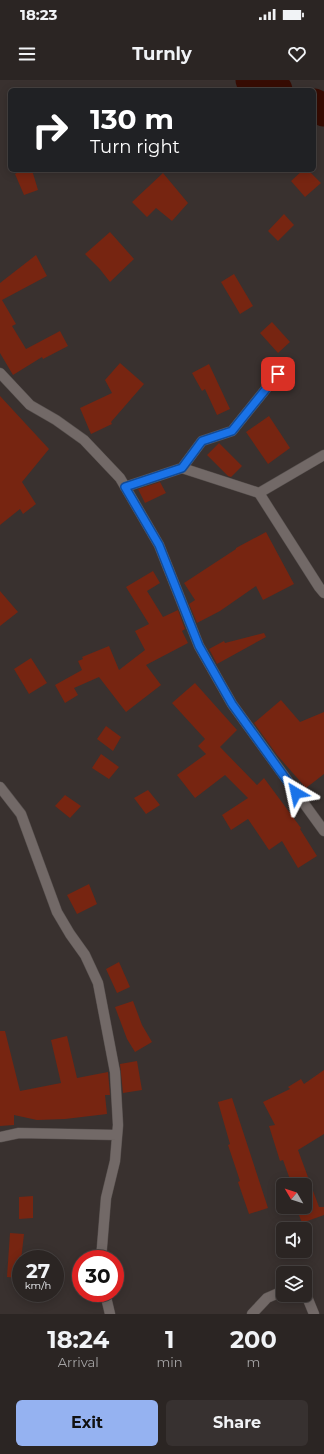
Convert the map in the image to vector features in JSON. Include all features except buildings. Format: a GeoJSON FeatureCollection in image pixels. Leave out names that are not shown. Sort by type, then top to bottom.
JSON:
{"type":"FeatureCollection","features":[{"type":"Feature","properties":{"kind":"street"},"geometry":{"type":"LineString","coordinates":[[0,373],[30,405],[56,420],[84,440],[120,478],[159,545],[199,646],[232,704],[324,831]]}},
{"type":"Feature","properties":{"kind":"street"},"geometry":{"type":"LineString","coordinates":[[125,487],[182,468],[202,441],[232,431],[278,374]]}},
{"type":"Feature","properties":{"kind":"street"},"geometry":{"type":"LineString","coordinates":[[259,493],[324,455]]}},
{"type":"Feature","properties":{"kind":"street"},"geometry":{"type":"LineString","coordinates":[[182,468],[259,493],[324,593]]}},
{"type":"Feature","properties":{"kind":"street"},"geometry":{"type":"LineString","coordinates":[[0,787],[21,814],[57,912],[85,955],[98,983],[115,1072],[118,1125],[115,1161],[106,1198],[102,1250]]}},
{"type":"Feature","properties":{"kind":"street"},"geometry":{"type":"LineString","coordinates":[[0,1137],[19,1133],[117,1135]]}},
{"type":"Feature","properties":{"kind":"street"},"geometry":{"type":"LineString","coordinates":[[252,1314],[267,1298],[276,1294]]}},
{"type":"Feature","properties":{"kind":"street"},"geometry":{"type":"LineString","coordinates":[[107,1302],[109,1313]]}},
{"type":"Feature","properties":{"kind":"street"},"geometry":{"type":"LineString","coordinates":[[309,1302],[314,1314]]}},
{"type":"Feature","properties":{"kind":"waterway"},"geometry":{"type":"LineString","coordinates":[[252,80],[271,88]]}},
{"type":"Feature","properties":{"kind":"waterway"},"geometry":{"type":"LineString","coordinates":[[316,106],[324,110]]}},
{"type":"Feature","properties":{"kind":"route"},"geometry":{"type":"LineString","coordinates":[[278,374],[232,431],[202,441],[182,468],[125,487],[159,545],[199,646],[232,704],[296,793]]}}]}
